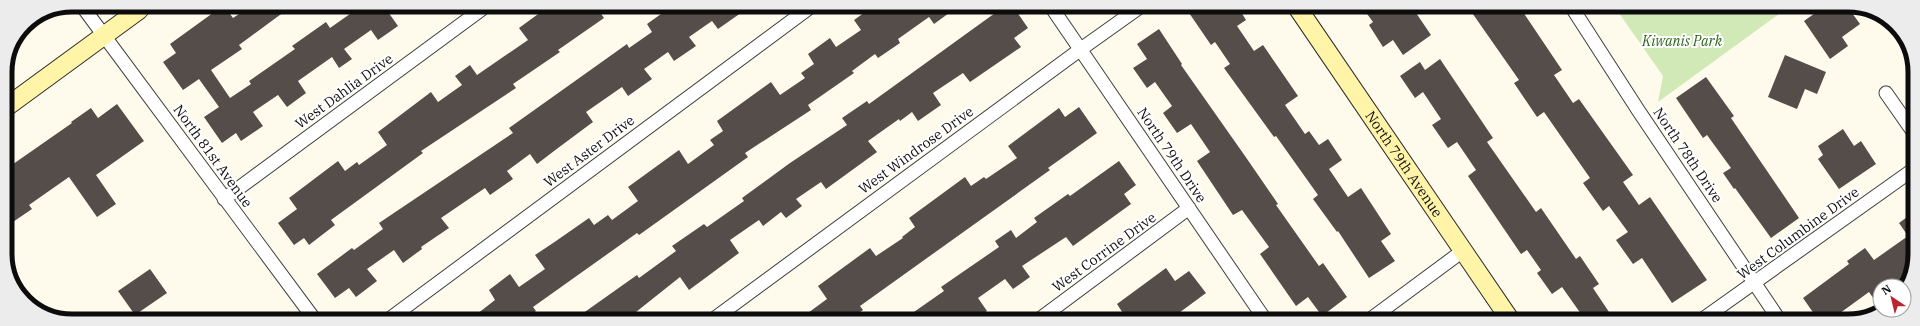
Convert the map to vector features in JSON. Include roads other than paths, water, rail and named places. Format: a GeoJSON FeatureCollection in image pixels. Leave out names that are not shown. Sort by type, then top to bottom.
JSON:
{"type":"FeatureCollection","features":[{"type":"Feature","properties":{"kind":"street","name":"North 81st Avenue"},"geometry":{"type":"LineString","coordinates":[[86,12],[310,314]]}},
{"type":"Feature","properties":{"kind":"street"},"geometry":{"type":"LineString","coordinates":[[12,103],[136,12]]}},
{"type":"Feature","properties":{"kind":"street","name":"West Dahlia Drive"},"geometry":{"type":"LineString","coordinates":[[224,199],[478,12]]}},
{"type":"Feature","properties":{"kind":"street","name":"West Aster Drive"},"geometry":{"type":"LineString","coordinates":[[396,314],[804,12]]}},
{"type":"Feature","properties":{"kind":"street","name":"North 79th Drive"},"geometry":{"type":"LineString","coordinates":[[1055,12],[1261,314]]}},
{"type":"Feature","properties":{"kind":"street","name":"West Windrose Drive"},"geometry":{"type":"LineString","coordinates":[[721,314],[1133,12]]}},
{"type":"Feature","properties":{"kind":"street","name":"North 79th Avenue"},"geometry":{"type":"LineString","coordinates":[[1301,12],[1506,314]]}},
{"type":"Feature","properties":{"kind":"street","name":"North 78th Drive"},"geometry":{"type":"LineString","coordinates":[[1575,12],[1638,110],[1775,314]]}},
{"type":"Feature","properties":{"kind":"street"},"geometry":{"type":"LineString","coordinates":[[1886,93],[1908,124]]}},
{"type":"Feature","properties":{"kind":"street","name":"West Columbine Drive"},"geometry":{"type":"LineString","coordinates":[[1710,314],[1908,174]]}},
{"type":"Feature","properties":{"kind":"street","name":"West Corrine Drive"},"geometry":{"type":"LineString","coordinates":[[1046,314],[1189,208]]}},
{"type":"Feature","properties":{"kind":"street"},"geometry":{"type":"LineString","coordinates":[[1377,314],[1464,250]]}},
{"type":"Feature","properties":{"kind":"park label","name":"Kiwanis Park"},"geometry":{"type":"Point","coordinates":[1682,41]}}]}
